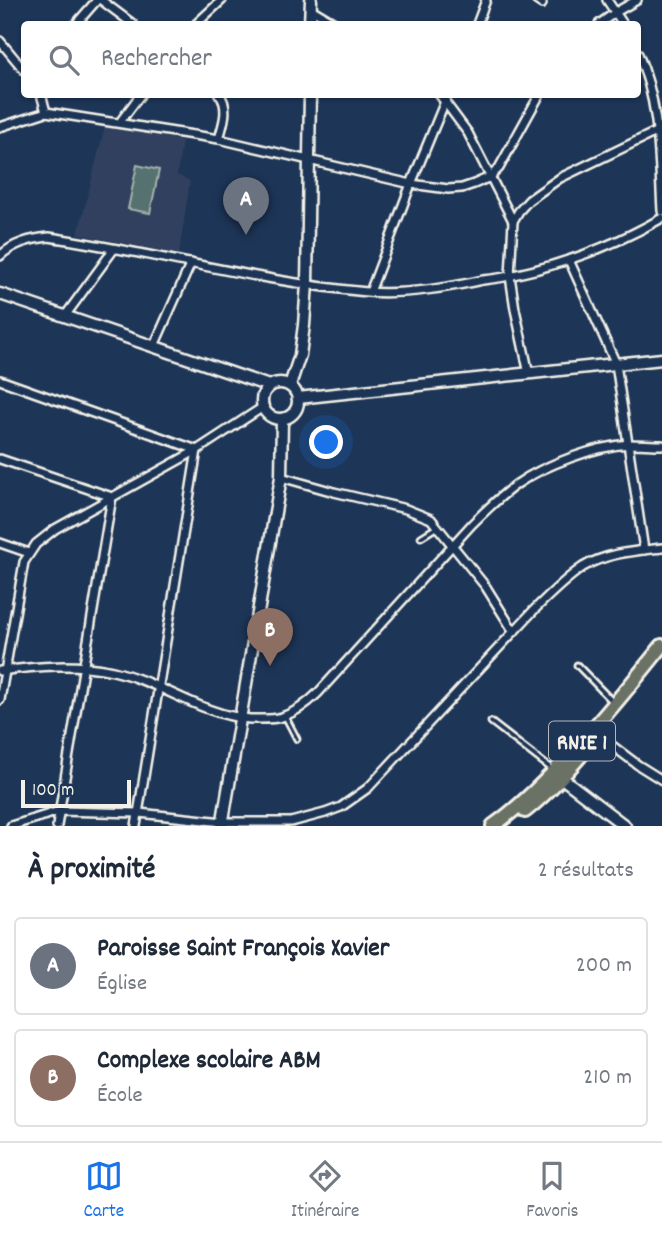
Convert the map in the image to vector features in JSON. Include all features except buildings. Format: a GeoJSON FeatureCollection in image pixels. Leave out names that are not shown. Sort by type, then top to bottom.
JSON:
{"type":"FeatureCollection","features":[{"type":"Feature","properties":{"kind":"highway","name":"RNIE 1"},"geometry":{"type":"LineString","coordinates":[[506,826],[540,799],[662,646]]}},
{"type":"Feature","properties":{"kind":"highway","name":"RNIE 1"},"geometry":{"type":"LineString","coordinates":[[493,826],[558,775],[598,735],[662,659]]}},
{"type":"Feature","properties":{"kind":"street"},"geometry":{"type":"LineString","coordinates":[[79,21],[99,0],[129,21]]}},
{"type":"Feature","properties":{"kind":"street"},"geometry":{"type":"LineString","coordinates":[[200,21],[222,0]]}},
{"type":"Feature","properties":{"kind":"street"},"geometry":{"type":"LineString","coordinates":[[478,21],[486,0]]}},
{"type":"Feature","properties":{"kind":"street"},"geometry":{"type":"LineString","coordinates":[[607,0],[621,21]]}},
{"type":"Feature","properties":{"kind":"street"},"geometry":{"type":"LineString","coordinates":[[602,21],[637,0]]}},
{"type":"Feature","properties":{"kind":"street"},"geometry":{"type":"LineString","coordinates":[[311,4],[332,21]]}},
{"type":"Feature","properties":{"kind":"street"},"geometry":{"type":"LineString","coordinates":[[0,41],[21,66]]}},
{"type":"Feature","properties":{"kind":"street"},"geometry":{"type":"LineString","coordinates":[[641,62],[660,131],[662,211]]}},
{"type":"Feature","properties":{"kind":"street"},"geometry":{"type":"LineString","coordinates":[[42,98],[46,112]]}},
{"type":"Feature","properties":{"kind":"street"},"geometry":{"type":"LineString","coordinates":[[120,122],[138,98]]}},
{"type":"Feature","properties":{"kind":"street"},"geometry":{"type":"LineString","coordinates":[[219,139],[226,107],[222,98]]}},
{"type":"Feature","properties":{"kind":"street"},"geometry":{"type":"LineString","coordinates":[[290,385],[303,339],[307,284],[310,98]]}},
{"type":"Feature","properties":{"kind":"street"},"geometry":{"type":"LineString","coordinates":[[447,98],[513,221]]}},
{"type":"Feature","properties":{"kind":"street"},"geometry":{"type":"LineString","coordinates":[[370,292],[447,98]]}},
{"type":"Feature","properties":{"kind":"street"},"geometry":{"type":"LineString","coordinates":[[0,127],[46,112],[120,122],[219,139],[411,184],[448,189],[461,188],[490,177],[506,157],[538,98]]}},
{"type":"Feature","properties":{"kind":"street"},"geometry":{"type":"LineString","coordinates":[[529,374],[510,276],[513,221],[529,200],[561,178],[660,131]]}},
{"type":"Feature","properties":{"kind":"street"},"geometry":{"type":"LineString","coordinates":[[0,256],[9,247],[31,239],[49,237],[307,284],[370,292],[418,291],[510,276],[569,260],[620,241],[662,218]]}},
{"type":"Feature","properties":{"kind":"street"},"geometry":{"type":"LineString","coordinates":[[65,316],[114,249]]}},
{"type":"Feature","properties":{"kind":"street"},"geometry":{"type":"LineString","coordinates":[[569,260],[616,364],[644,550]]}},
{"type":"Feature","properties":{"kind":"street"},"geometry":{"type":"LineString","coordinates":[[154,346],[191,263]]}},
{"type":"Feature","properties":{"kind":"street"},"geometry":{"type":"LineString","coordinates":[[0,294],[269,386]]}},
{"type":"Feature","properties":{"kind":"street"},"geometry":{"type":"LineString","coordinates":[[298,398],[662,359]]}},
{"type":"Feature","properties":{"kind":"street"},"geometry":{"type":"LineString","coordinates":[[0,380],[197,450]]}},
{"type":"Feature","properties":{"kind":"street"},"geometry":{"type":"LineString","coordinates":[[276,383],[290,385],[298,398],[296,409],[282,419],[272,417],[263,407],[262,396],[269,386],[276,383]]}},
{"type":"Feature","properties":{"kind":"street"},"geometry":{"type":"LineString","coordinates":[[0,701],[3,671],[24,562],[37,544],[55,529],[197,450],[263,407]]}},
{"type":"Feature","properties":{"kind":"street"},"geometry":{"type":"LineString","coordinates":[[222,824],[281,477],[282,419]]}},
{"type":"Feature","properties":{"kind":"street"},"geometry":{"type":"LineString","coordinates":[[3,671],[84,666],[137,678],[220,714],[264,720],[285,716],[308,703],[318,693],[472,524],[517,484],[538,472],[584,454],[628,444],[662,445]]}},
{"type":"Feature","properties":{"kind":"street"},"geometry":{"type":"LineString","coordinates":[[136,826],[197,450]]}},
{"type":"Feature","properties":{"kind":"street"},"geometry":{"type":"LineString","coordinates":[[0,459],[112,497]]}},
{"type":"Feature","properties":{"kind":"street"},"geometry":{"type":"LineString","coordinates":[[281,477],[406,509],[431,519],[486,587],[513,632]]}},
{"type":"Feature","properties":{"kind":"street"},"geometry":{"type":"LineString","coordinates":[[57,826],[112,497]]}},
{"type":"Feature","properties":{"kind":"street"},"geometry":{"type":"LineString","coordinates":[[0,543],[29,553]]}},
{"type":"Feature","properties":{"kind":"street"},"geometry":{"type":"LineString","coordinates":[[10,826],[60,811],[139,813],[222,824],[292,824],[325,814],[341,807],[368,788],[559,586],[584,567],[617,554],[662,548]]}},
{"type":"Feature","properties":{"kind":"street"},"geometry":{"type":"LineString","coordinates":[[598,735],[662,780]]}},
{"type":"Feature","properties":{"kind":"street"},"geometry":{"type":"LineString","coordinates":[[558,775],[612,822],[625,826]]}},
{"type":"Feature","properties":{"kind":"lane"},"geometry":{"type":"LineString","coordinates":[[421,537],[438,526]]}},
{"type":"Feature","properties":{"kind":"lane"},"geometry":{"type":"LineString","coordinates":[[577,665],[614,704]]}},
{"type":"Feature","properties":{"kind":"lane"},"geometry":{"type":"LineString","coordinates":[[285,716],[297,739]]}},
{"type":"Feature","properties":{"kind":"lane"},"geometry":{"type":"LineString","coordinates":[[491,722],[558,775]]}},
{"type":"Feature","properties":{"kind":"shaded area"},"geometry":{"type":"Polygon","coordinates":[[[105,126],[182,141],[177,175],[190,181],[179,254],[78,234],[105,126]]]}},
{"type":"Feature","properties":{"kind":"green space"},"geometry":{"type":"Polygon","coordinates":[[[137,165],[159,170],[150,213],[128,209],[137,165]]]}},
{"type":"Feature","properties":{"kind":"place","name":"Paroisse Saint François Xavier"},"geometry":{"type":"Point","coordinates":[246,235]}},
{"type":"Feature","properties":{"kind":"place","name":"Complexe scolaire ABM"},"geometry":{"type":"Point","coordinates":[270,666]}}]}
